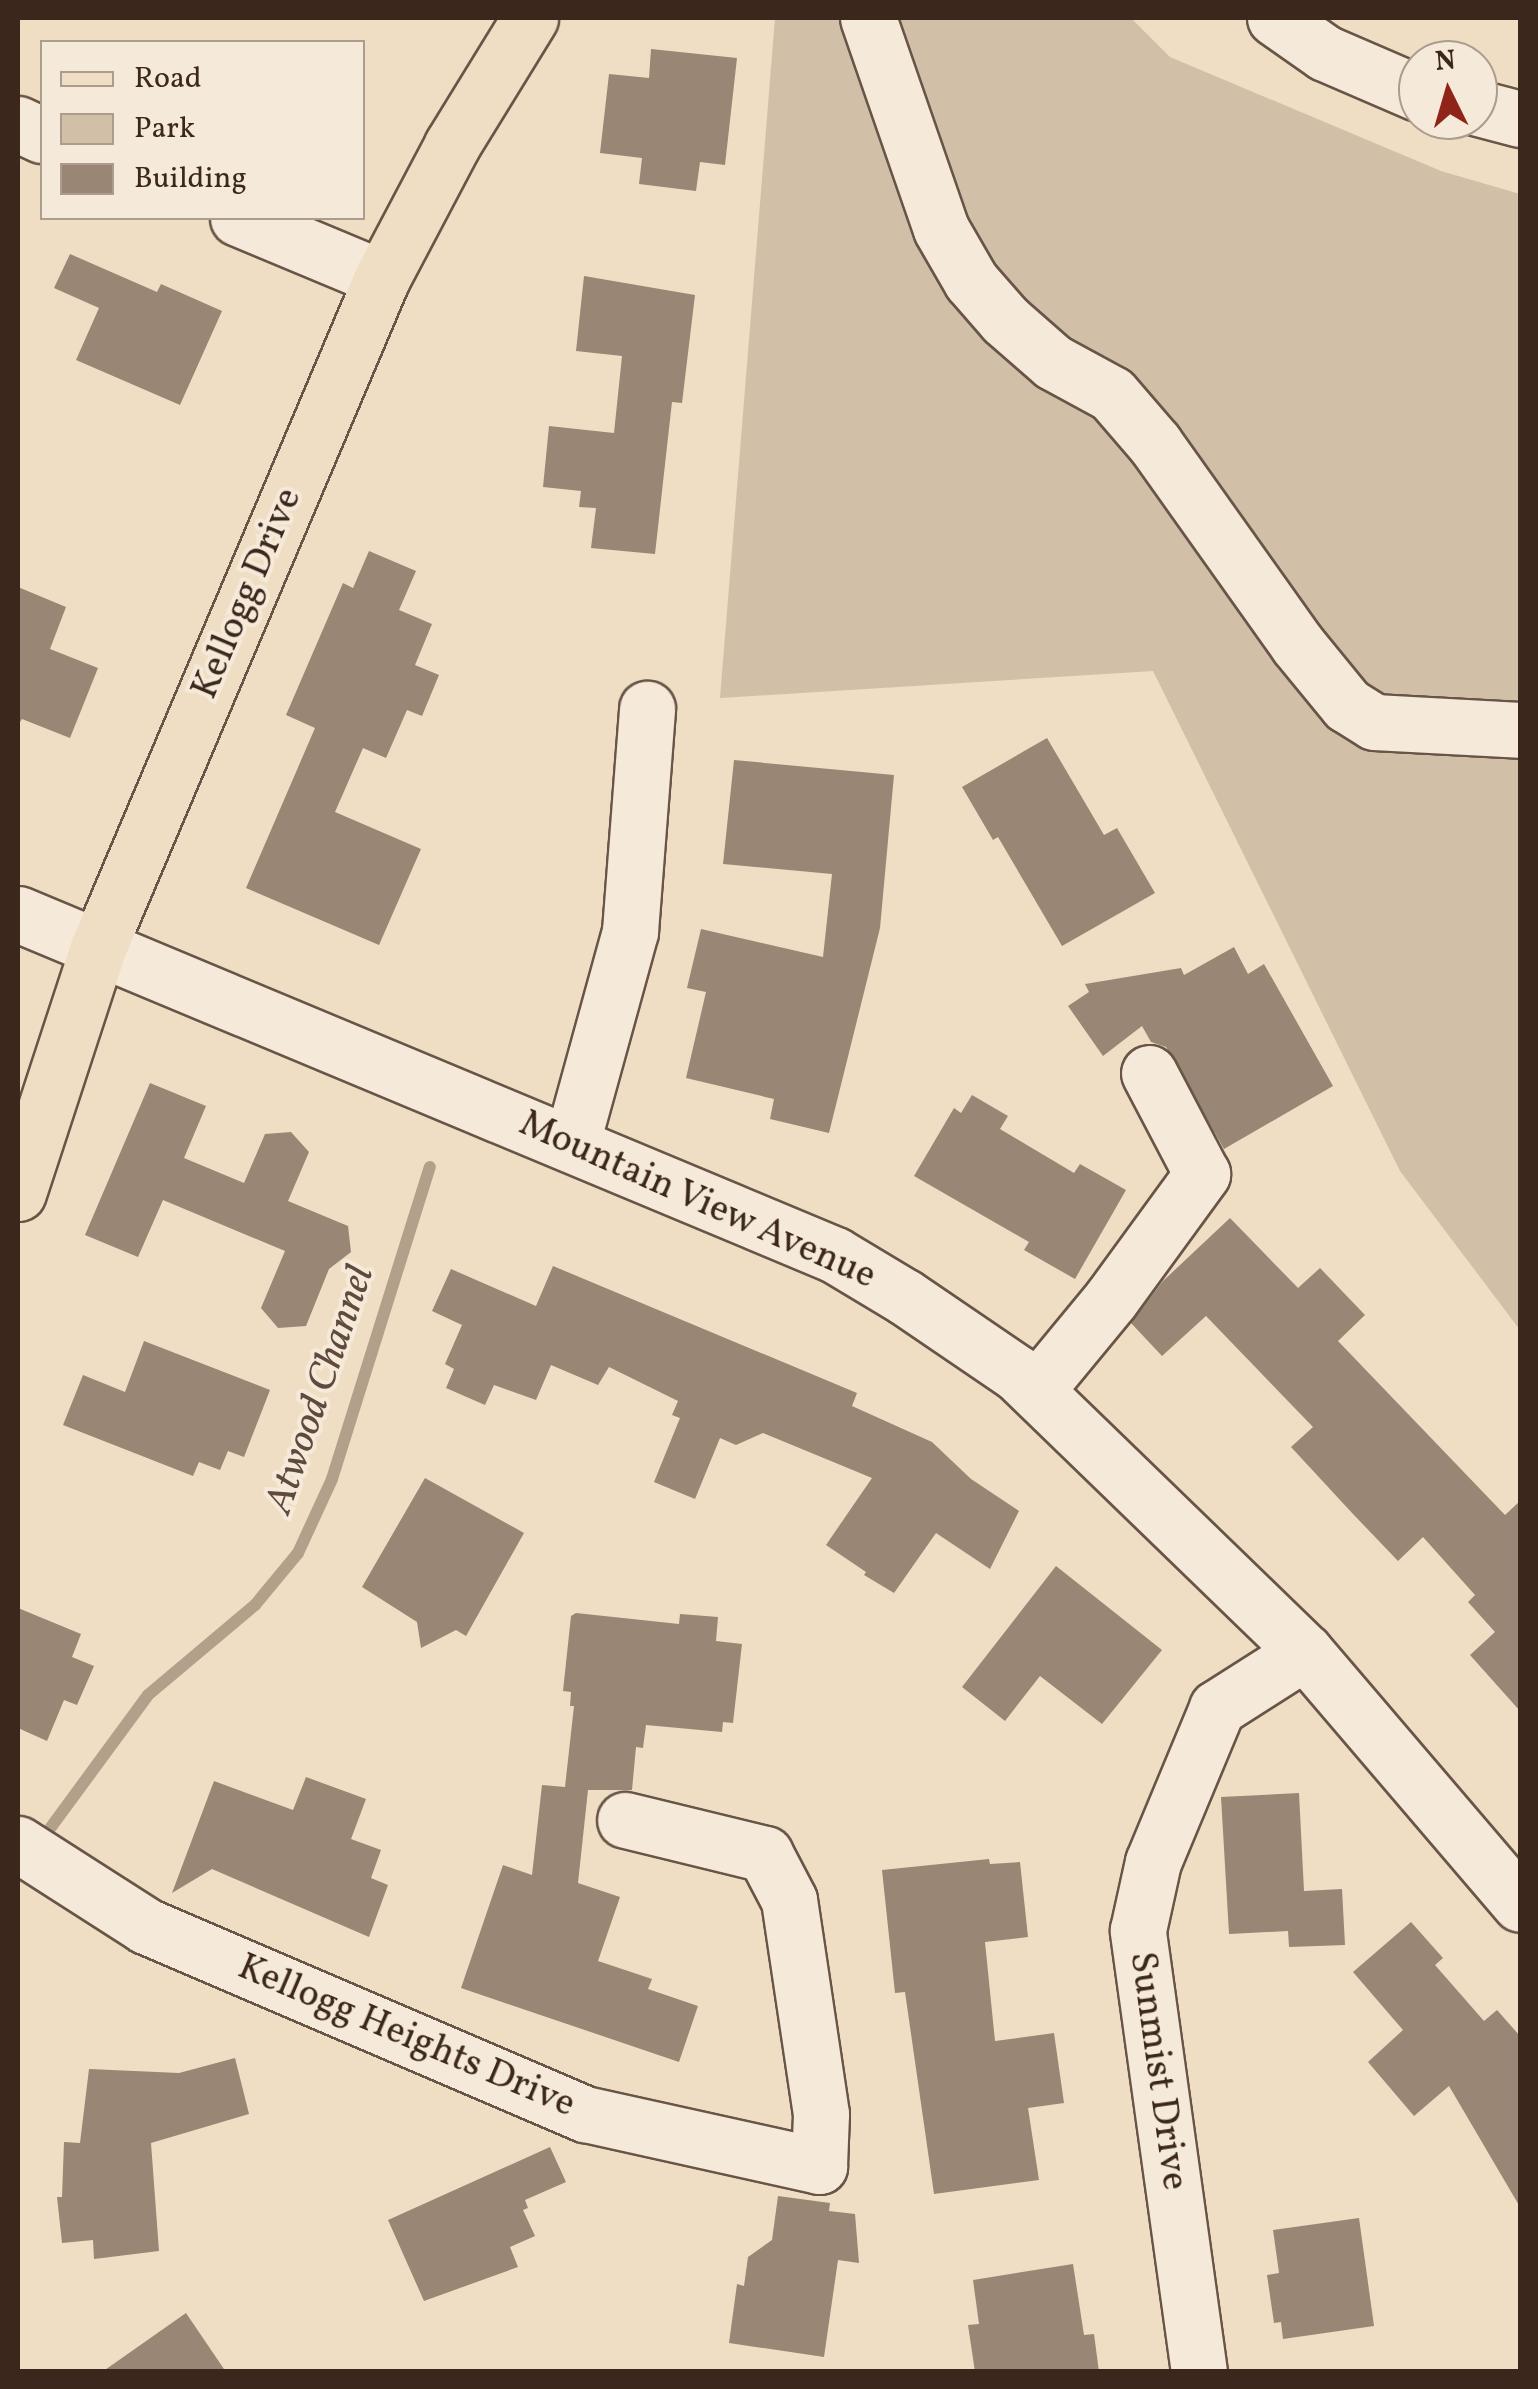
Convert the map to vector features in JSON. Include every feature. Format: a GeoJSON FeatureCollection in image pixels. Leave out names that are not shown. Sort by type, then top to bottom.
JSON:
{"type":"FeatureCollection","features":[{"type":"Feature","properties":{"kind":"main road","name":"Kellogg Drive"},"geometry":{"type":"LineString","coordinates":[[18,1193],[98,948],[382,278],[452,145],[530,18]]}},
{"type":"Feature","properties":{"kind":"street"},"geometry":{"type":"LineString","coordinates":[[868,18],[941,229],[971,281],[1005,320],[1053,362],[1112,394],[1155,444],[1297,644],[1347,705],[1374,722],[1520,730]]}},
{"type":"Feature","properties":{"kind":"street"},"geometry":{"type":"LineString","coordinates":[[1275,18],[1325,53],[1398,84]]}},
{"type":"Feature","properties":{"kind":"street"},"geometry":{"type":"LineString","coordinates":[[243,220],[382,278]]}},
{"type":"Feature","properties":{"kind":"street"},"geometry":{"type":"LineString","coordinates":[[572,1142],[630,932],[647,709]]}},
{"type":"Feature","properties":{"kind":"street","name":"Mountain View Avenue"},"geometry":{"type":"LineString","coordinates":[[18,914],[835,1255],[1018,1372],[1306,1652],[1520,1904]]}},
{"type":"Feature","properties":{"kind":"street"},"geometry":{"type":"LineString","coordinates":[[1036,1390],[1111,1299],[1202,1174],[1148,1073]]}},
{"type":"Feature","properties":{"kind":"street","name":"Sunmist Drive"},"geometry":{"type":"LineString","coordinates":[[1199,2372],[1138,1930],[1153,1862],[1217,1708],[1306,1652]]}},
{"type":"Feature","properties":{"kind":"street","name":"Kellogg Heights Drive"},"geometry":{"type":"LineString","coordinates":[[18,1844],[146,1926],[585,2114],[818,2166],[821,2114],[789,1900],[765,1854],[625,1820]]}},
{"type":"Feature","properties":{"kind":"green space"},"geometry":{"type":"Polygon","coordinates":[[[775,18],[1131,18],[1170,57],[1441,171],[1520,194],[1520,1330],[1400,1171],[1153,671],[720,698],[775,18]]]}},
{"type":"Feature","properties":{"kind":"building"},"geometry":{"type":"Polygon","coordinates":[[[651,49],[737,58],[725,165],[700,162],[696,191],[639,184],[642,158],[600,153],[609,74],[649,78],[651,49]]]}},
{"type":"Feature","properties":{"kind":"building"},"geometry":{"type":"Polygon","coordinates":[[[70,254],[157,292],[161,284],[222,311],[180,405],[76,360],[99,308],[54,288],[70,254]]]}},
{"type":"Feature","properties":{"kind":"building"},"geometry":{"type":"Polygon","coordinates":[[[584,276],[695,295],[682,403],[672,402],[655,554],[591,548],[596,508],[579,507],[581,491],[543,487],[549,426],[614,433],[622,356],[576,351],[584,276]]]}},
{"type":"Feature","properties":{"kind":"building"},"geometry":{"type":"Polygon","coordinates":[[[369,551],[416,571],[399,610],[432,624],[415,665],[439,675],[422,716],[407,710],[386,758],[363,748],[335,812],[421,849],[379,945],[246,888],[315,728],[286,715],[343,583],[353,588],[369,551]]]}},
{"type":"Feature","properties":{"kind":"building"},"geometry":{"type":"Polygon","coordinates":[[[18,587],[66,607],[50,649],[98,668],[70,738],[22,719],[18,725],[18,587]]]}},
{"type":"Feature","properties":{"kind":"building"},"geometry":{"type":"Polygon","coordinates":[[[1047,738],[1104,835],[1117,828],[1155,893],[1062,946],[998,837],[993,840],[962,787],[1047,738]]]}},
{"type":"Feature","properties":{"kind":"building"},"geometry":{"type":"Polygon","coordinates":[[[734,760],[894,775],[880,928],[829,1133],[770,1119],[774,1099],[686,1078],[706,992],[687,988],[701,929],[823,957],[832,874],[723,864],[734,760]]]}},
{"type":"Feature","properties":{"kind":"building"},"geometry":{"type":"Polygon","coordinates":[[[1234,947],[1248,974],[1264,964],[1333,1086],[1224,1149],[1166,1047],[1151,1042],[1142,1026],[1103,1056],[1068,1006],[1089,992],[1085,984],[1181,968],[1184,975],[1234,947]]]}},
{"type":"Feature","properties":{"kind":"building"},"geometry":{"type":"Polygon","coordinates":[[[150,1083],[206,1106],[184,1158],[244,1183],[265,1134],[291,1132],[309,1152],[288,1201],[348,1226],[351,1252],[329,1269],[306,1326],[278,1328],[261,1308],[285,1251],[163,1200],[138,1257],[85,1235],[150,1083]]]}},
{"type":"Feature","properties":{"kind":"building"},"geometry":{"type":"Polygon","coordinates":[[[972,1095],[1008,1116],[1000,1129],[1074,1173],[1080,1164],[1126,1190],[1075,1279],[1024,1250],[1029,1242],[914,1176],[954,1108],[961,1113],[972,1095]]]}},
{"type":"Feature","properties":{"kind":"building"},"geometry":{"type":"Polygon","coordinates":[[[1230,1218],[1298,1288],[1320,1268],[1365,1315],[1338,1341],[1505,1515],[1520,1501],[1520,1711],[1470,1655],[1495,1632],[1468,1602],[1475,1595],[1423,1537],[1398,1561],[1291,1447],[1313,1427],[1206,1316],[1162,1356],[1131,1323],[1163,1281],[1230,1218]]]}},
{"type":"Feature","properties":{"kind":"building"},"geometry":{"type":"Polygon","coordinates":[[[553,1266],[857,1393],[852,1406],[932,1442],[971,1479],[1019,1511],[990,1569],[936,1533],[894,1593],[826,1545],[872,1478],[763,1433],[736,1445],[720,1438],[695,1499],[654,1482],[680,1418],[672,1415],[678,1401],[609,1367],[598,1385],[551,1365],[536,1400],[494,1385],[485,1405],[446,1388],[454,1369],[445,1364],[462,1325],[432,1311],[451,1269],[536,1306],[553,1266]]]}},
{"type":"Feature","properties":{"kind":"building"},"geometry":{"type":"Polygon","coordinates":[[[144,1341],[270,1390],[244,1457],[228,1451],[220,1470],[199,1462],[193,1476],[63,1425],[83,1375],[125,1392],[144,1341]]]}},
{"type":"Feature","properties":{"kind":"building"},"geometry":{"type":"Polygon","coordinates":[[[425,1478],[524,1533],[466,1636],[456,1630],[421,1648],[417,1622],[362,1587],[425,1478]]]}},
{"type":"Feature","properties":{"kind":"building"},"geometry":{"type":"Polygon","coordinates":[[[1056,1566],[1162,1650],[1102,1724],[1040,1676],[1005,1721],[962,1687],[1056,1566]]]}},
{"type":"Feature","properties":{"kind":"building"},"geometry":{"type":"Polygon","coordinates":[[[18,1608],[81,1634],[72,1657],[94,1666],[77,1705],[64,1700],[47,1741],[18,1728],[18,1608]]]}},
{"type":"Feature","properties":{"kind":"building"},"geometry":{"type":"Polygon","coordinates":[[[576,1613],[679,1624],[680,1614],[718,1617],[716,1641],[742,1644],[733,1723],[723,1722],[722,1732],[646,1725],[643,1748],[636,1747],[632,1790],[588,1790],[578,1883],[620,1897],[598,1961],[652,1979],[648,1989],[698,2006],[679,2062],[461,1988],[503,1865],[532,1875],[542,1785],[565,1787],[574,1706],[570,1706],[571,1692],[563,1691],[571,1616],[576,1613]]]}},
{"type":"Feature","properties":{"kind":"building"},"geometry":{"type":"Polygon","coordinates":[[[306,1777],[366,1799],[351,1839],[381,1850],[371,1878],[388,1885],[369,1937],[212,1869],[172,1893],[214,1781],[293,1810],[306,1777]]]}},
{"type":"Feature","properties":{"kind":"building"},"geometry":{"type":"Polygon","coordinates":[[[1299,1793],[1304,1891],[1342,1889],[1345,1945],[1289,1947],[1288,1931],[1229,1934],[1221,1797],[1299,1793]]]}},
{"type":"Feature","properties":{"kind":"building"},"geometry":{"type":"Polygon","coordinates":[[[989,1859],[990,1864],[1020,1862],[1028,1937],[985,1942],[995,2041],[1054,2033],[1064,2103],[1028,2108],[1039,2180],[934,2194],[905,1992],[895,1993],[882,1870],[989,1859]]]}},
{"type":"Feature","properties":{"kind":"building"},"geometry":{"type":"Polygon","coordinates":[[[1411,1922],[1443,1958],[1435,1965],[1484,2021],[1497,2010],[1520,2036],[1520,2207],[1449,2086],[1414,2116],[1368,2062],[1403,2030],[1353,1972],[1411,1922]]]}},
{"type":"Feature","properties":{"kind":"building"},"geometry":{"type":"Polygon","coordinates":[[[235,2058],[249,2114],[151,2143],[159,2251],[94,2259],[93,2240],[62,2243],[57,2197],[62,2197],[64,2142],[80,2143],[89,2069],[179,2073],[235,2058]]]}},
{"type":"Feature","properties":{"kind":"building"},"geometry":{"type":"Polygon","coordinates":[[[550,2147],[566,2182],[525,2200],[528,2208],[523,2210],[535,2236],[510,2247],[518,2267],[424,2301],[388,2220],[550,2147]]]}},
{"type":"Feature","properties":{"kind":"building"},"geometry":{"type":"Polygon","coordinates":[[[778,2196],[830,2203],[829,2211],[855,2214],[859,2263],[838,2260],[824,2357],[729,2343],[737,2284],[744,2286],[748,2257],[772,2240],[778,2196]]]}},
{"type":"Feature","properties":{"kind":"building"},"geometry":{"type":"Polygon","coordinates":[[[1359,2218],[1374,2326],[1283,2339],[1281,2322],[1274,2323],[1267,2275],[1279,2273],[1273,2230],[1359,2218]]]}},
{"type":"Feature","properties":{"kind":"building"},"geometry":{"type":"Polygon","coordinates":[[[1073,2264],[1084,2335],[1094,2334],[1099,2372],[975,2372],[968,2325],[979,2324],[973,2280],[1073,2264]]]}},
{"type":"Feature","properties":{"kind":"building"},"geometry":{"type":"Polygon","coordinates":[[[186,2313],[226,2372],[102,2372],[186,2313]]]}},
{"type":"Feature","properties":{"kind":"waterway","name":"Atwood Channel"},"geometry":{"type":"LineString","coordinates":[[43,1838],[148,1695],[255,1605],[298,1553],[332,1479],[430,1167]]}}]}
